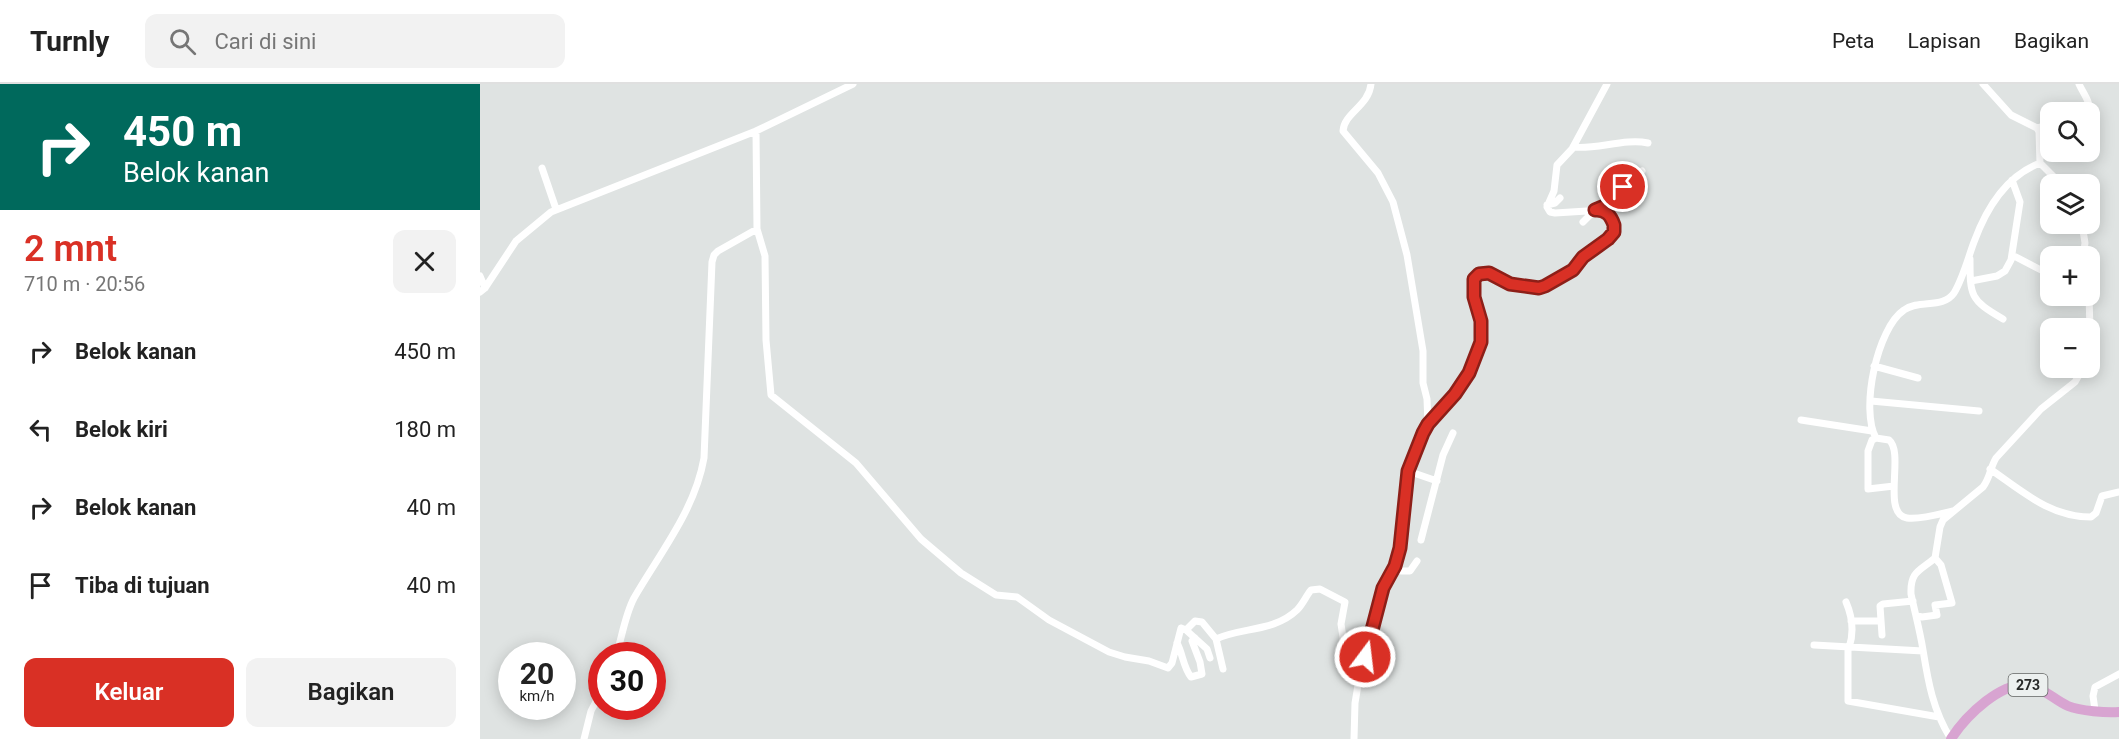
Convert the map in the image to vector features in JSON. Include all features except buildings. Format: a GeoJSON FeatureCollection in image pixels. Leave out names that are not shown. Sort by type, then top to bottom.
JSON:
{"type":"FeatureCollection","features":[{"type":"Feature","properties":{"kind":"main road","name":"273"},"geometry":{"type":"LineString","coordinates":[[1951,739],[1972,713],[1998,694],[2021,686],[2036,687],[2069,707],[2119,712]]}},
{"type":"Feature","properties":{"kind":"street"},"geometry":{"type":"LineString","coordinates":[[482,290],[516,241],[556,209],[756,131],[853,84]]}},
{"type":"Feature","properties":{"kind":"street"},"geometry":{"type":"LineString","coordinates":[[1371,84],[1368,96],[1344,124],[1343,131],[1378,173],[1393,202],[1407,255],[1423,351],[1423,383],[1427,399],[1428,424]]}},
{"type":"Feature","properties":{"kind":"street"},"geometry":{"type":"LineString","coordinates":[[1547,206],[1554,191],[1557,165],[1573,147],[1607,84]]}},
{"type":"Feature","properties":{"kind":"street"},"geometry":{"type":"LineString","coordinates":[[1983,84],[2011,115],[2037,128],[2040,163],[2051,174]]}},
{"type":"Feature","properties":{"kind":"street"},"geometry":{"type":"LineString","coordinates":[[2079,84],[2088,102]]}},
{"type":"Feature","properties":{"kind":"street"},"geometry":{"type":"LineString","coordinates":[[756,131],[757,229],[765,256],[769,389],[773,398],[856,464],[915,532],[946,562],[996,595],[1017,597],[1048,620],[1109,652],[1125,657],[1149,661],[1168,668],[1172,663],[1181,628],[1207,649],[1210,658]]}},
{"type":"Feature","properties":{"kind":"street"},"geometry":{"type":"LineString","coordinates":[[1573,147],[1641,141],[1648,143]]}},
{"type":"Feature","properties":{"kind":"street"},"geometry":{"type":"LineString","coordinates":[[1894,486],[1868,489],[1868,451],[1874,434],[1871,401],[1874,366],[1893,319],[1905,308],[1916,304],[1941,302],[1950,298],[1959,283],[1982,222],[1995,200],[2012,180],[2029,167],[2040,163]]}},
{"type":"Feature","properties":{"kind":"street"},"geometry":{"type":"LineString","coordinates":[[542,168],[556,209]]}},
{"type":"Feature","properties":{"kind":"street"},"geometry":{"type":"LineString","coordinates":[[1583,222],[1595,210],[1614,202],[1613,195],[1642,171]]}},
{"type":"Feature","properties":{"kind":"street"},"geometry":{"type":"LineString","coordinates":[[1971,281],[2001,274],[2009,265],[2020,202],[2012,180]]}},
{"type":"Feature","properties":{"kind":"street"},"geometry":{"type":"LineString","coordinates":[[1547,206],[1560,198]]}},
{"type":"Feature","properties":{"kind":"street"},"geometry":{"type":"LineString","coordinates":[[1354,739],[1355,703],[1359,679],[1383,588],[1395,566],[1400,548],[1408,471],[1428,424],[1455,394],[1469,373],[1481,342],[1480,317],[1473,284],[1476,276],[1492,274],[1510,284],[1539,288],[1573,270],[1583,257],[1614,232],[1614,225],[1609,215],[1603,210],[1553,213],[1548,210],[1547,206]]}},
{"type":"Feature","properties":{"kind":"street"},"geometry":{"type":"LineString","coordinates":[[620,642],[633,600],[673,534],[701,475],[704,458],[713,257],[718,250],[757,229]]}},
{"type":"Feature","properties":{"kind":"street"},"geometry":{"type":"LineString","coordinates":[[1971,253],[1971,281],[1977,303],[2002,319]]}},
{"type":"Feature","properties":{"kind":"street"},"geometry":{"type":"LineString","coordinates":[[2012,255],[2040,269]]}},
{"type":"Feature","properties":{"kind":"street"},"geometry":{"type":"LineString","coordinates":[[480,276],[482,290]]}},
{"type":"Feature","properties":{"kind":"street"},"geometry":{"type":"LineString","coordinates":[[1874,366],[1918,378]]}},
{"type":"Feature","properties":{"kind":"street"},"geometry":{"type":"LineString","coordinates":[[1951,739],[1939,717],[1925,670],[1911,584],[1914,574],[1935,558],[1943,520],[1983,488],[1988,481],[1990,469],[1996,458],[2026,424],[2077,378]]}},
{"type":"Feature","properties":{"kind":"street"},"geometry":{"type":"LineString","coordinates":[[1871,401],[1979,411]]}},
{"type":"Feature","properties":{"kind":"street"},"geometry":{"type":"LineString","coordinates":[[1801,420],[1874,434],[1889,440],[1895,448],[1896,507],[1904,517],[1912,518],[1953,511]]}},
{"type":"Feature","properties":{"kind":"street"},"geometry":{"type":"LineString","coordinates":[[1421,540],[1443,455],[1453,433]]}},
{"type":"Feature","properties":{"kind":"street"},"geometry":{"type":"LineString","coordinates":[[1990,469],[2029,499],[2072,516],[2091,517],[2096,513],[2102,496],[2119,492]]}},
{"type":"Feature","properties":{"kind":"street"},"geometry":{"type":"LineString","coordinates":[[1408,471],[1437,481]]}},
{"type":"Feature","properties":{"kind":"street"},"geometry":{"type":"LineString","coordinates":[[1916,615],[1922,617],[1937,615],[1935,606],[1952,603],[1941,565],[1935,558]]}},
{"type":"Feature","properties":{"kind":"street"},"geometry":{"type":"LineString","coordinates":[[1395,566],[1401,571],[1410,571],[1417,561]]}},
{"type":"Feature","properties":{"kind":"street"},"geometry":{"type":"LineString","coordinates":[[1216,639],[1226,634],[1266,627],[1296,611],[1311,590],[1320,589],[1345,602],[1341,624],[1344,644],[1341,666],[1359,679]]}},
{"type":"Feature","properties":{"kind":"street"},"geometry":{"type":"LineString","coordinates":[[1882,635],[1880,606],[1913,601]]}},
{"type":"Feature","properties":{"kind":"street"},"geometry":{"type":"LineString","coordinates":[[1846,602],[1851,621],[1852,639],[1849,648],[1848,701],[1939,717]]}},
{"type":"Feature","properties":{"kind":"street"},"geometry":{"type":"LineString","coordinates":[[1851,621],[1880,621]]}},
{"type":"Feature","properties":{"kind":"street"},"geometry":{"type":"LineString","coordinates":[[1186,630],[1192,622],[1202,622],[1216,639],[1223,669]]}},
{"type":"Feature","properties":{"kind":"street"},"geometry":{"type":"LineString","coordinates":[[1176,643],[1181,651],[1187,672],[1191,677],[1199,676],[1202,674],[1202,667],[1192,641],[1195,638]]}},
{"type":"Feature","properties":{"kind":"street"},"geometry":{"type":"LineString","coordinates":[[1814,645],[1923,651]]}},
{"type":"Feature","properties":{"kind":"street"},"geometry":{"type":"LineString","coordinates":[[2095,710],[2093,696],[2095,687],[2119,674]]}},
{"type":"Feature","properties":{"kind":"street"},"geometry":{"type":"LineString","coordinates":[[584,739],[589,720]]}},
{"type":"Feature","properties":{"kind":"route"},"geometry":{"type":"LineString","coordinates":[[1365,657],[1383,588],[1395,566],[1400,548],[1408,471],[1428,424],[1455,394],[1469,373],[1481,342],[1481,321],[1474,297],[1474,279],[1479,274],[1489,273],[1510,284],[1539,288],[1573,270],[1583,257],[1607,241],[1614,232],[1613,221],[1609,215],[1603,210],[1595,210],[1614,202],[1613,195],[1623,187]]}}]}
